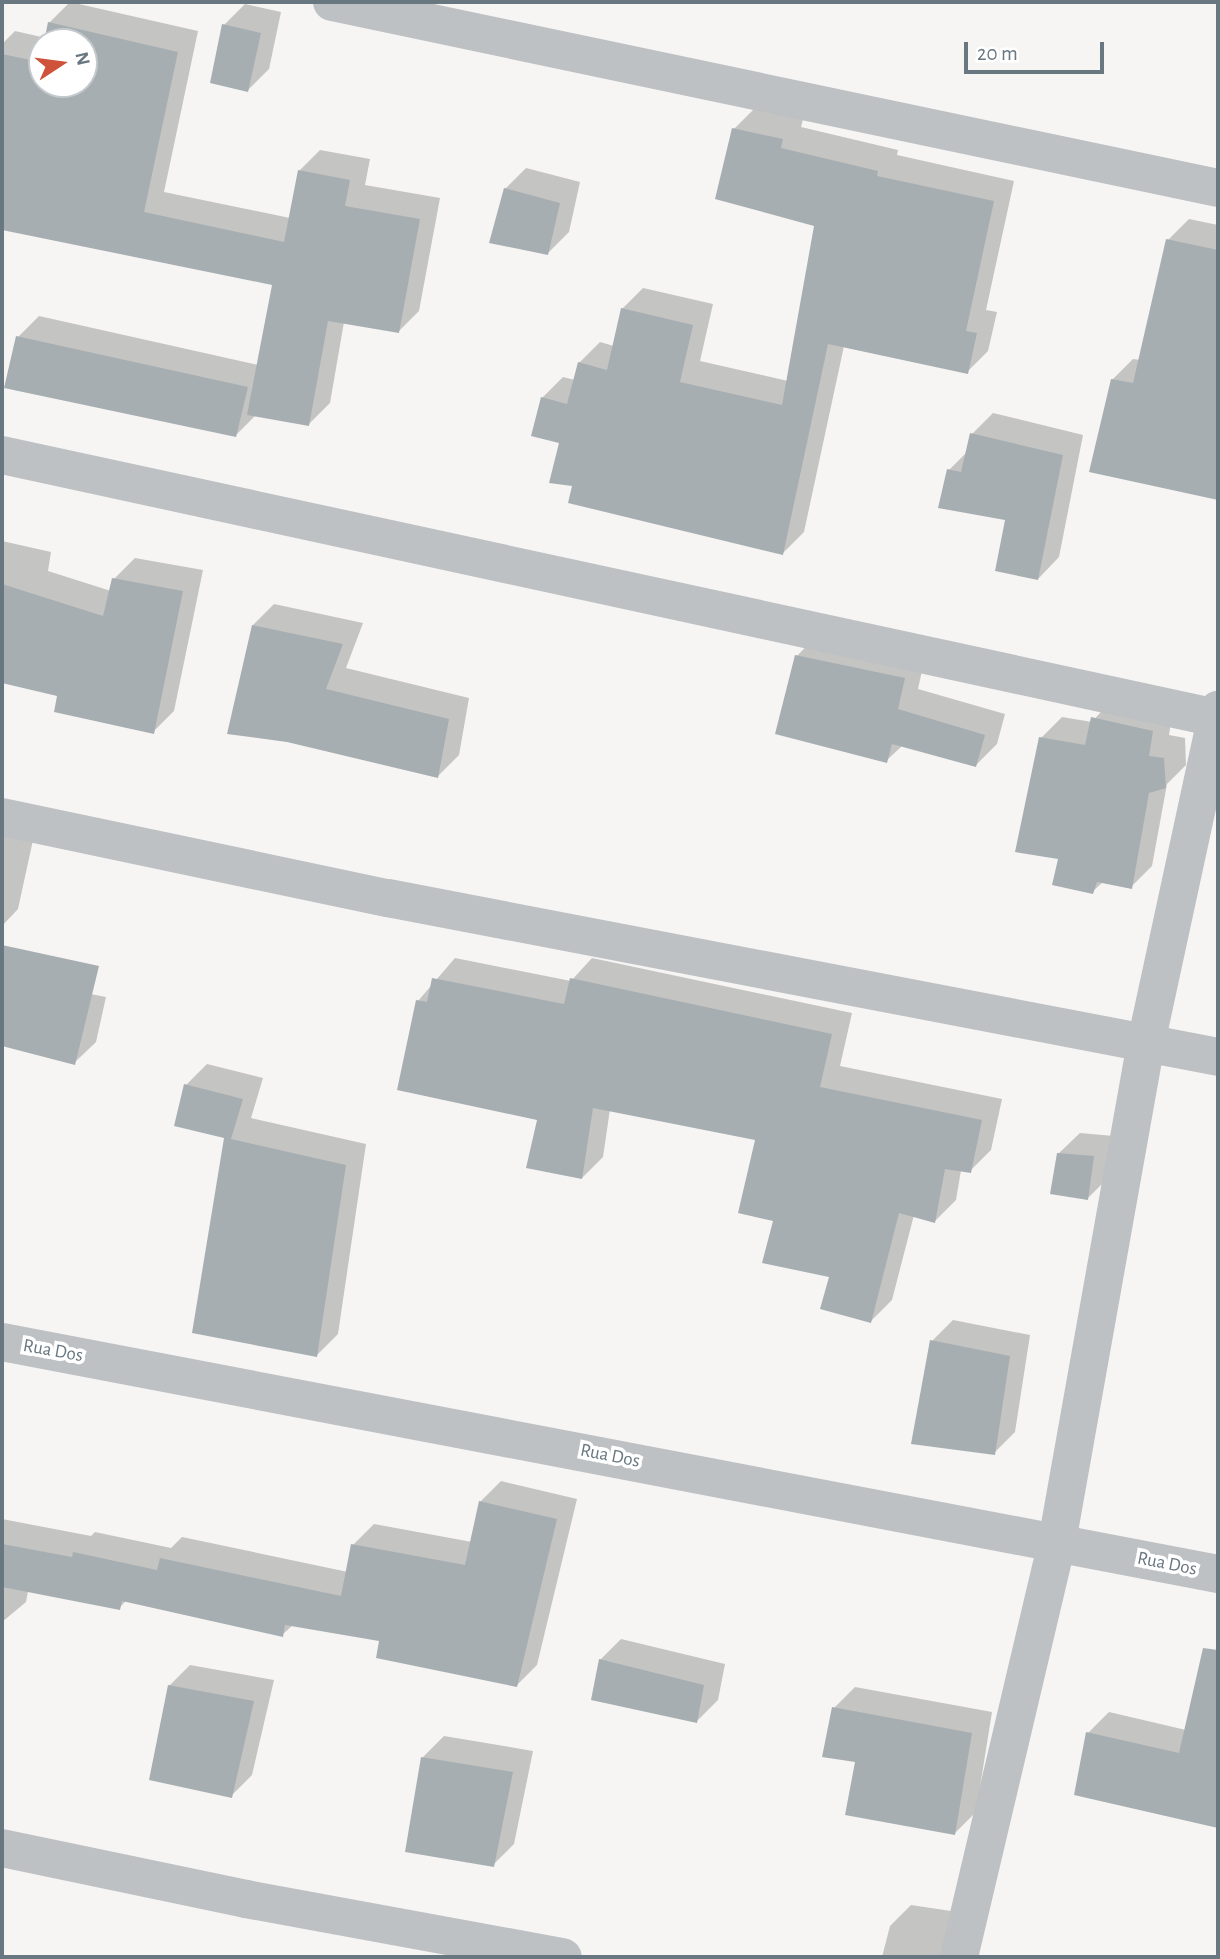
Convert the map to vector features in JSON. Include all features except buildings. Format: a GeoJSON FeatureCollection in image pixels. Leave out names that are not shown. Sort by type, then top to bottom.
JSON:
{"type":"FeatureCollection","features":[{"type":"Feature","properties":{"kind":"street"},"geometry":{"type":"LineString","coordinates":[[332,2],[1218,188]]}},
{"type":"Feature","properties":{"kind":"street"},"geometry":{"type":"LineString","coordinates":[[2,455],[1217,714],[1146,1043],[1057,1542],[959,1957]]}},
{"type":"Feature","properties":{"kind":"street"},"geometry":{"type":"LineString","coordinates":[[2,817],[388,898],[1218,1057]]}},
{"type":"Feature","properties":{"kind":"street","name":"Rua Dos"},"geometry":{"type":"LineString","coordinates":[[2,1342],[1218,1574]]}},
{"type":"Feature","properties":{"kind":"street"},"geometry":{"type":"LineString","coordinates":[[2,1848],[246,1899],[563,1957]]}}]}
